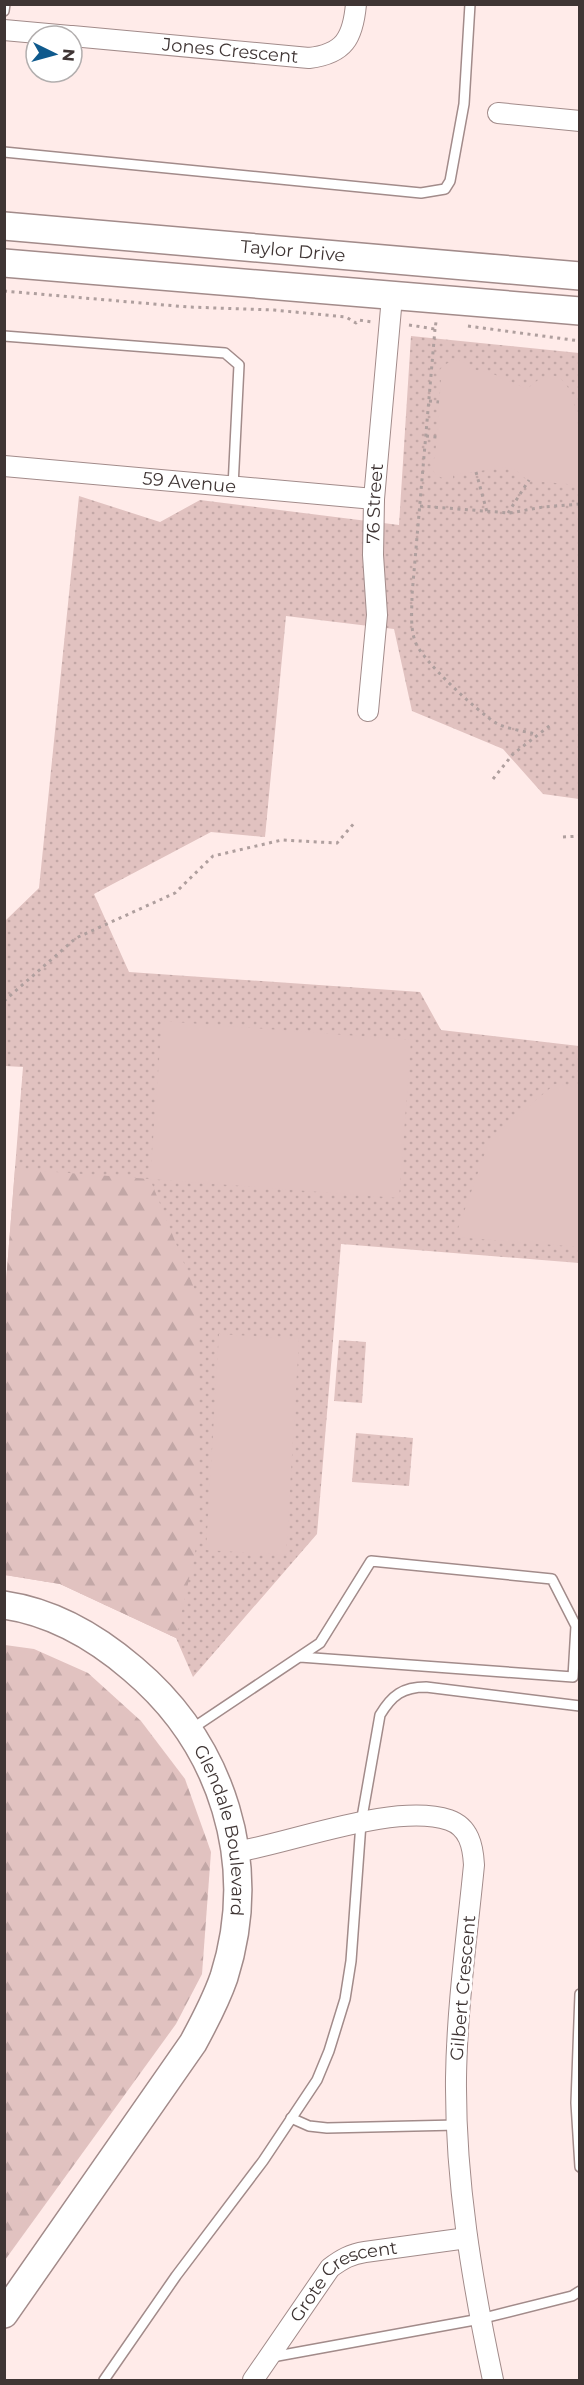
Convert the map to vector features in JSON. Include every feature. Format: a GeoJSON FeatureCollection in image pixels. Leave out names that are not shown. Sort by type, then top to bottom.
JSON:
{"type":"FeatureCollection","features":[{"type":"Feature","properties":{"kind":"main road","name":"Taylor Drive"},"geometry":{"type":"LineString","coordinates":[[4,226],[579,276]]}},
{"type":"Feature","properties":{"kind":"main road","name":"Taylor Drive"},"geometry":{"type":"LineString","coordinates":[[4,263],[392,297],[579,310]]}},
{"type":"Feature","properties":{"kind":"main road","name":"Glendale Boulevard"},"geometry":{"type":"LineString","coordinates":[[4,1605],[35,1612],[100,1644],[120,1657],[153,1686],[190,1730],[221,1792],[236,1852],[237,1881],[236,1917],[231,1946],[224,1975],[206,2018],[184,2057],[4,2314]]}},
{"type":"Feature","properties":{"kind":"street","name":"Jones Crescent"},"geometry":{"type":"LineString","coordinates":[[84,37],[309,58],[332,53],[342,46],[350,34],[356,4]]}},
{"type":"Feature","properties":{"kind":"street","name":"Jones Crescent"},"geometry":{"type":"LineString","coordinates":[[4,30],[24,32]]}},
{"type":"Feature","properties":{"kind":"street"},"geometry":{"type":"LineString","coordinates":[[498,113],[579,121]]}},
{"type":"Feature","properties":{"kind":"street","name":"76 Street"},"geometry":{"type":"LineString","coordinates":[[368,711],[377,615],[373,555],[374,499],[392,297]]}},
{"type":"Feature","properties":{"kind":"street","name":"59 Avenue"},"geometry":{"type":"LineString","coordinates":[[4,466],[374,499]]}},
{"type":"Feature","properties":{"kind":"street","name":"Gilbert Crescent"},"geometry":{"type":"LineString","coordinates":[[236,1852],[386,1818],[431,1817],[450,1820],[462,1828],[470,1838],[474,1865],[458,2036],[459,2176],[480,2319],[493,2380]]}},
{"type":"Feature","properties":{"kind":"street","name":"Grote Crescent"},"geometry":{"type":"LineString","coordinates":[[253,2380],[330,2268],[340,2261],[351,2254],[467,2238]]}},
{"type":"Feature","properties":{"kind":"lane"},"geometry":{"type":"LineString","coordinates":[[4,11],[5,4]]}},
{"type":"Feature","properties":{"kind":"lane"},"geometry":{"type":"LineString","coordinates":[[4,152],[421,193],[445,189],[450,181],[464,104],[470,4]]}},
{"type":"Feature","properties":{"kind":"lane"},"geometry":{"type":"LineString","coordinates":[[4,336],[225,353],[239,364],[233,487]]}},
{"type":"Feature","properties":{"kind":"lane"},"geometry":{"type":"LineString","coordinates":[[190,1730],[320,1643],[371,1561],[552,1578],[576,1626],[573,1677],[300,1657]]}},
{"type":"Feature","properties":{"kind":"lane"},"geometry":{"type":"LineString","coordinates":[[104,2380],[176,2276],[262,2161],[317,2080],[329,2051],[345,1999],[351,1961],[361,1822],[380,1715],[388,1701],[403,1689],[426,1687],[579,1706]]}},
{"type":"Feature","properties":{"kind":"lane"},"geometry":{"type":"LineString","coordinates":[[579,1994],[576,2103],[579,2167]]}},
{"type":"Feature","properties":{"kind":"lane"},"geometry":{"type":"LineString","coordinates":[[291,2118],[309,2126],[327,2128],[457,2125]]}},
{"type":"Feature","properties":{"kind":"lane"},"geometry":{"type":"LineString","coordinates":[[268,2358],[480,2319],[572,2296],[579,2291]]}},
{"type":"Feature","properties":{"kind":"path"},"geometry":{"type":"LineString","coordinates":[[4,291],[188,307],[286,311],[346,317],[356,323],[359,320]]}},
{"type":"Feature","properties":{"kind":"path"},"geometry":{"type":"LineString","coordinates":[[448,323],[436,322],[435,329],[412,595],[412,630],[415,643],[428,662],[485,715],[501,725],[536,734]]}},
{"type":"Feature","properties":{"kind":"path"},"geometry":{"type":"LineString","coordinates":[[413,325],[435,329]]}},
{"type":"Feature","properties":{"kind":"path"},"geometry":{"type":"LineString","coordinates":[[460,325],[579,341]]}},
{"type":"Feature","properties":{"kind":"path"},"geometry":{"type":"LineString","coordinates":[[429,401],[439,402]]}},
{"type":"Feature","properties":{"kind":"path"},"geometry":{"type":"LineString","coordinates":[[426,436],[437,437]]}},
{"type":"Feature","properties":{"kind":"path"},"geometry":{"type":"LineString","coordinates":[[476,472],[487,512]]}},
{"type":"Feature","properties":{"kind":"path"},"geometry":{"type":"LineString","coordinates":[[508,513],[529,480]]}},
{"type":"Feature","properties":{"kind":"path"},"geometry":{"type":"LineString","coordinates":[[419,506],[508,513],[579,504]]}},
{"type":"Feature","properties":{"kind":"path"},"geometry":{"type":"LineString","coordinates":[[493,778],[513,754],[536,734],[552,724]]}},
{"type":"Feature","properties":{"kind":"path"},"geometry":{"type":"LineString","coordinates":[[4,1000],[76,938],[175,893],[213,856],[282,840],[337,843],[356,821]]}},
{"type":"Feature","properties":{"kind":"path"},"geometry":{"type":"LineString","coordinates":[[563,837],[579,836]]}},
{"type":"Feature","properties":{"kind":"green space"},"geometry":{"type":"Polygon","coordinates":[[[411,336],[579,353],[579,799],[543,794],[503,749],[412,711],[394,629],[286,616],[265,837],[211,832],[94,894],[129,972],[420,992],[441,1030],[579,1046],[579,1263],[341,1244],[317,1534],[193,1677],[176,1638],[60,1584],[5,1575],[4,1307],[23,1067],[5,1066],[5,921],[39,888],[79,496],[160,522],[200,500],[399,525],[411,336]]]}},
{"type":"Feature","properties":{"kind":"green space"},"geometry":{"type":"Polygon","coordinates":[[[457,360],[468,364],[467,368],[491,373],[527,389],[546,376],[558,377],[567,386],[577,419],[580,457],[579,485],[532,481],[523,477],[516,470],[506,467],[453,475],[453,479],[436,475],[430,459],[435,458],[441,380],[437,380],[443,366],[457,360]]]}},
{"type":"Feature","properties":{"kind":"green space"},"geometry":{"type":"Polygon","coordinates":[[[162,1021],[411,1040],[399,1198],[150,1179],[162,1021]]]}},
{"type":"Feature","properties":{"kind":"green space"},"geometry":{"type":"Polygon","coordinates":[[[555,1084],[579,1087],[579,1247],[455,1237],[490,1139],[555,1084]]]}},
{"type":"Feature","properties":{"kind":"green space"},"geometry":{"type":"Polygon","coordinates":[[[15,1169],[150,1179],[198,1298],[199,1534],[176,1638],[60,1584],[5,1575],[4,1307],[15,1169]]]}},
{"type":"Feature","properties":{"kind":"green space"},"geometry":{"type":"Polygon","coordinates":[[[219,1334],[299,1339],[286,1555],[206,1550],[219,1334]]]}},
{"type":"Feature","properties":{"kind":"green space"},"geometry":{"type":"Polygon","coordinates":[[[339,1340],[366,1342],[362,1403],[334,1401],[339,1340]]]}},
{"type":"Feature","properties":{"kind":"green space"},"geometry":{"type":"Polygon","coordinates":[[[356,1433],[413,1438],[409,1486],[352,1482],[356,1433]]]}},
{"type":"Feature","properties":{"kind":"green space"},"geometry":{"type":"Polygon","coordinates":[[[5,1645],[34,1649],[88,1673],[141,1721],[185,1779],[211,1852],[202,1974],[176,2024],[5,2260],[5,1645]]]}}]}
